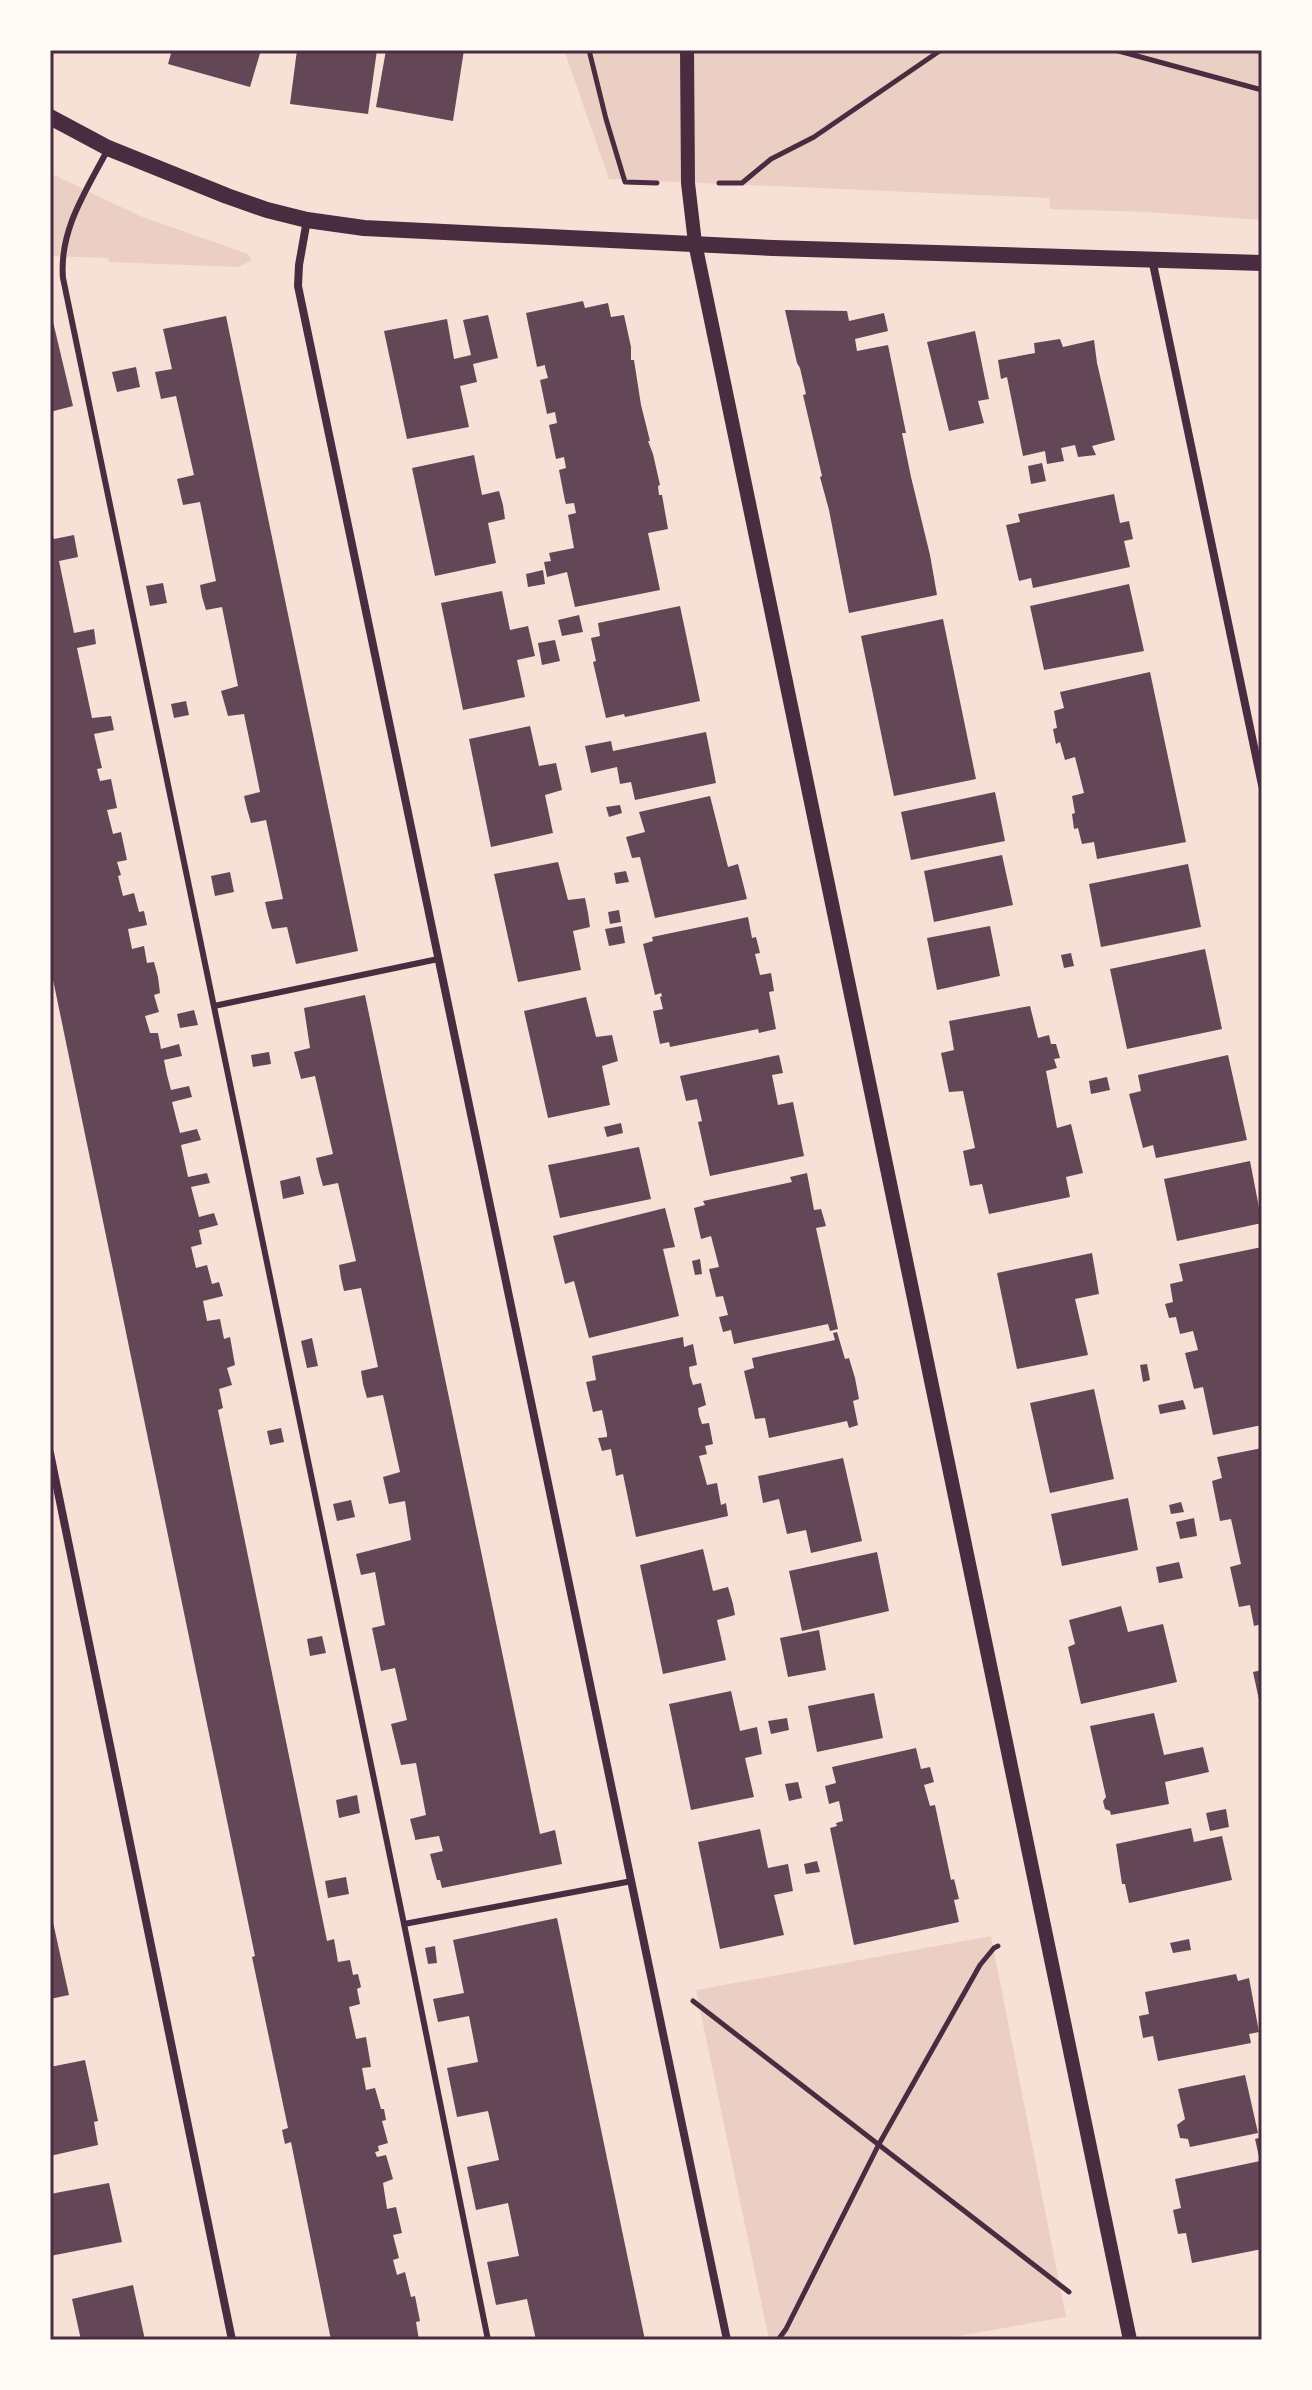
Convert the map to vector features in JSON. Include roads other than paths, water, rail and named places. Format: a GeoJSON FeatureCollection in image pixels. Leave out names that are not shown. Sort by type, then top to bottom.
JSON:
{"type":"FeatureCollection","features":[{"type":"Feature","properties":{"kind":"main road"},"geometry":{"type":"LineString","coordinates":[[50,117],[108,148],[227,196],[307,220],[364,228],[773,248],[1262,263]]}},
{"type":"Feature","properties":{"kind":"street"},"geometry":{"type":"LineString","coordinates":[[687,50],[688,183],[695,243],[1130,2340]]}},
{"type":"Feature","properties":{"kind":"street"},"geometry":{"type":"LineString","coordinates":[[307,220],[298,286],[727,2340]]}},
{"type":"Feature","properties":{"kind":"street"},"geometry":{"type":"LineString","coordinates":[[1152,258],[1262,785]]}},
{"type":"Feature","properties":{"kind":"street"},"geometry":{"type":"LineString","coordinates":[[50,1453],[232,2340]]}},
{"type":"Feature","properties":{"kind":"lane"},"geometry":{"type":"LineString","coordinates":[[108,148],[69,224],[61,257],[63,278],[488,2340]]}},
{"type":"Feature","properties":{"kind":"lane"},"geometry":{"type":"LineString","coordinates":[[214,1006],[438,959]]}},
{"type":"Feature","properties":{"kind":"lane"},"geometry":{"type":"LineString","coordinates":[[404,1924],[632,1881]]}}]}
